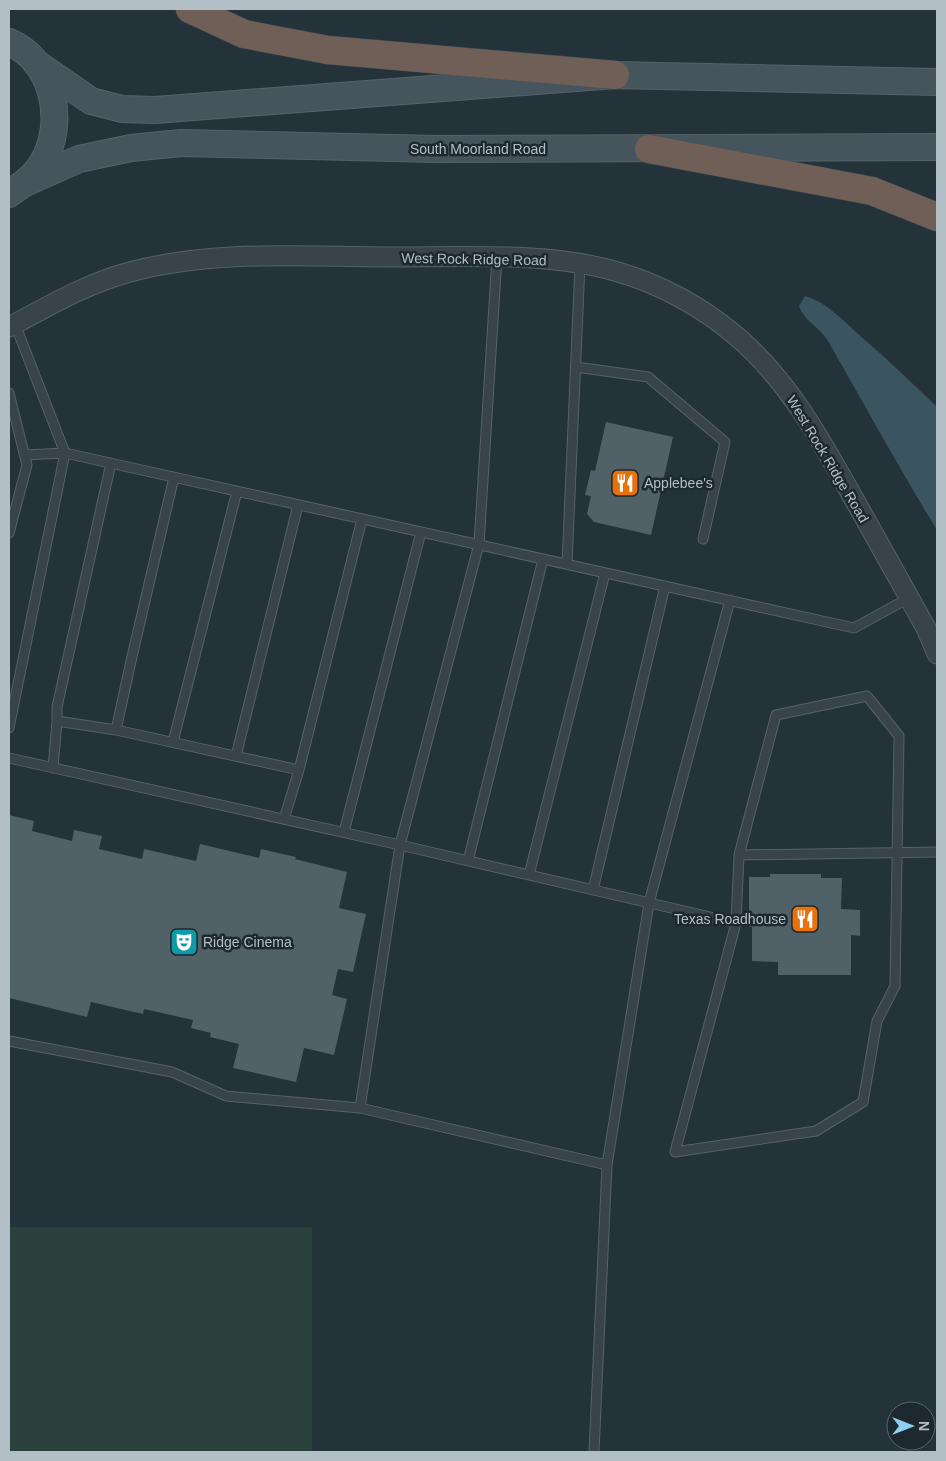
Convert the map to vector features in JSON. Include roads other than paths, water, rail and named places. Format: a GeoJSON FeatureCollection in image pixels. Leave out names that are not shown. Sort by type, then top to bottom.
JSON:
{"type":"FeatureCollection","features":[{"type":"Feature","properties":{"kind":"highway"},"geometry":{"type":"LineString","coordinates":[[190,9],[244,34],[328,50],[615,75]]}},
{"type":"Feature","properties":{"kind":"highway"},"geometry":{"type":"LineString","coordinates":[[649,149],[872,191],[937,217]]}},
{"type":"Feature","properties":{"kind":"main road"},"geometry":{"type":"LineString","coordinates":[[9,42],[16,45],[36,63],[91,101],[122,109],[155,110],[615,75],[937,82]]}},
{"type":"Feature","properties":{"kind":"main road"},"geometry":{"type":"LineString","coordinates":[[17,188],[43,163],[53,138],[55,112],[50,86],[36,63]]}},
{"type":"Feature","properties":{"kind":"main road","name":"South Moorland Road"},"geometry":{"type":"LineString","coordinates":[[17,188],[78,159],[131,148],[181,143],[436,149],[937,147]]}},
{"type":"Feature","properties":{"kind":"street","name":"West Rock Ridge Road"},"geometry":{"type":"LineString","coordinates":[[11,322],[78,290],[128,272],[170,263],[231,256],[520,257],[580,264],[617,271],[654,285],[695,306],[734,333],[762,360],[798,404],[842,477],[936,649]]}},
{"type":"Feature","properties":{"kind":"lane"},"geometry":{"type":"LineString","coordinates":[[360,1108],[400,844],[479,544],[497,257]]}},
{"type":"Feature","properties":{"kind":"lane"},"geometry":{"type":"LineString","coordinates":[[567,564],[580,264]]}},
{"type":"Feature","properties":{"kind":"lane"},"geometry":{"type":"LineString","coordinates":[[9,728],[65,453],[11,322]]}},
{"type":"Feature","properties":{"kind":"lane"},"geometry":{"type":"LineString","coordinates":[[576,367],[648,377],[726,442],[703,539]]}},
{"type":"Feature","properties":{"kind":"lane"},"geometry":{"type":"LineString","coordinates":[[9,393],[27,465],[9,533]]}},
{"type":"Feature","properties":{"kind":"lane"},"geometry":{"type":"LineString","coordinates":[[24,455],[65,453],[854,628],[909,598]]}},
{"type":"Feature","properties":{"kind":"lane"},"geometry":{"type":"LineString","coordinates":[[53,768],[57,707],[111,463]]}},
{"type":"Feature","properties":{"kind":"lane"},"geometry":{"type":"LineString","coordinates":[[116,730],[130,661],[174,477]]}},
{"type":"Feature","properties":{"kind":"lane"},"geometry":{"type":"LineString","coordinates":[[173,742],[237,491]]}},
{"type":"Feature","properties":{"kind":"lane"},"geometry":{"type":"LineString","coordinates":[[236,756],[298,505]]}},
{"type":"Feature","properties":{"kind":"lane"},"geometry":{"type":"LineString","coordinates":[[284,819],[299,770],[362,518]]}},
{"type":"Feature","properties":{"kind":"lane"},"geometry":{"type":"LineString","coordinates":[[344,832],[421,532]]}},
{"type":"Feature","properties":{"kind":"lane"},"geometry":{"type":"LineString","coordinates":[[468,861],[543,559]]}},
{"type":"Feature","properties":{"kind":"lane"},"geometry":{"type":"LineString","coordinates":[[529,875],[605,572]]}},
{"type":"Feature","properties":{"kind":"lane"},"geometry":{"type":"LineString","coordinates":[[593,890],[665,586]]}},
{"type":"Feature","properties":{"kind":"lane"},"geometry":{"type":"LineString","coordinates":[[594,1452],[607,1164],[649,903],[730,600]]}},
{"type":"Feature","properties":{"kind":"lane"},"geometry":{"type":"LineString","coordinates":[[866,696],[899,736],[894,986],[877,1021],[863,1102],[816,1131],[675,1152],[736,923],[739,855],[776,715],[866,696]]}},
{"type":"Feature","properties":{"kind":"lane"},"geometry":{"type":"LineString","coordinates":[[57,721],[116,730],[299,770]]}},
{"type":"Feature","properties":{"kind":"lane"},"geometry":{"type":"LineString","coordinates":[[9,758],[400,844],[736,923]]}},
{"type":"Feature","properties":{"kind":"lane"},"geometry":{"type":"LineString","coordinates":[[739,855],[937,852]]}},
{"type":"Feature","properties":{"kind":"lane"},"geometry":{"type":"LineString","coordinates":[[9,1041],[172,1072],[226,1096],[360,1108],[607,1164]]}},
{"type":"Feature","properties":{"kind":"water"},"geometry":{"type":"Polygon","coordinates":[[[805,296],[820,302],[840,317],[937,407],[937,530],[825,336],[801,311],[799,306],[805,296]]]}},
{"type":"Feature","properties":{"kind":"place","name":"Applebee's"},"geometry":{"type":"Point","coordinates":[625,483]}},
{"type":"Feature","properties":{"kind":"place","name":"Texas Roadhouse"},"geometry":{"type":"Point","coordinates":[805,919]}},
{"type":"Feature","properties":{"kind":"place","name":"Ridge Cinema"},"geometry":{"type":"Point","coordinates":[184,942]}}]}
